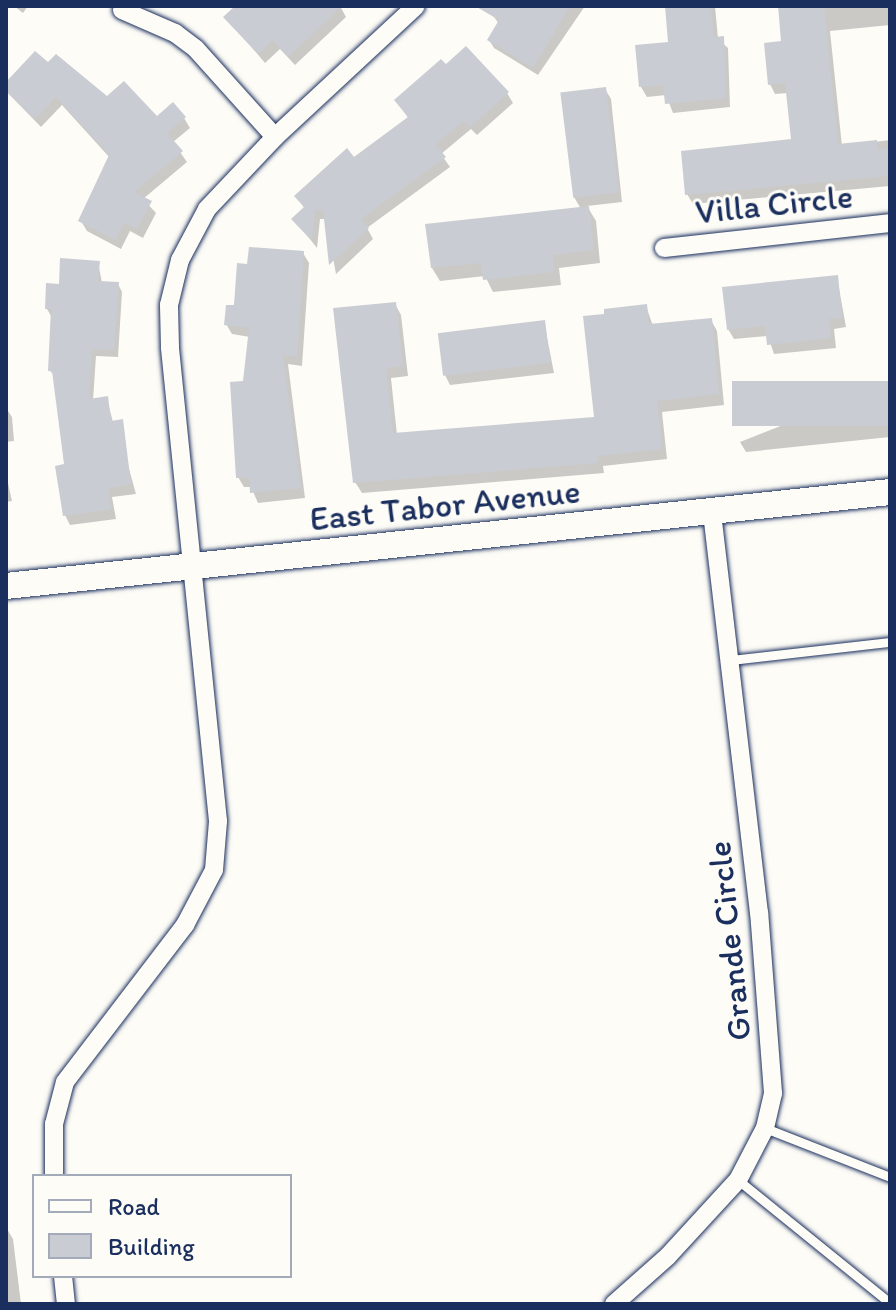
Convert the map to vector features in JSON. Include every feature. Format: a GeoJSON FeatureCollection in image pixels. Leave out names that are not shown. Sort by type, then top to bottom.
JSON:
{"type":"FeatureCollection","features":[{"type":"Feature","properties":{"kind":"main road","name":"East Tabor Avenue"},"geometry":{"type":"LineString","coordinates":[[6,586],[194,564],[712,514],[890,492]]}},
{"type":"Feature","properties":{"kind":"street"},"geometry":{"type":"LineString","coordinates":[[54,1174],[54,1124],[65,1082],[185,925],[214,870],[218,821],[169,305],[180,260],[207,209],[275,137],[416,6]]}},
{"type":"Feature","properties":{"kind":"street"},"geometry":{"type":"LineString","coordinates":[[122,10],[175,33],[196,49],[275,137]]}},
{"type":"Feature","properties":{"kind":"street","name":"Villa Circle"},"geometry":{"type":"LineString","coordinates":[[664,248],[890,223]]}},
{"type":"Feature","properties":{"kind":"street","name":"Grande Circle"},"geometry":{"type":"LineString","coordinates":[[614,1304],[668,1256],[738,1180],[765,1128],[773,1060],[731,660],[712,514]]}},
{"type":"Feature","properties":{"kind":"street"},"geometry":{"type":"LineString","coordinates":[[63,1278],[66,1304]]}},
{"type":"Feature","properties":{"kind":"lane"},"geometry":{"type":"LineString","coordinates":[[731,660],[890,642]]}},
{"type":"Feature","properties":{"kind":"lane"},"geometry":{"type":"LineString","coordinates":[[765,1128],[890,1177]]}},
{"type":"Feature","properties":{"kind":"lane"},"geometry":{"type":"LineString","coordinates":[[738,1180],[890,1303]]}},
{"type":"Feature","properties":{"kind":"building"},"geometry":{"type":"Polygon","coordinates":[[[235,6],[342,6],[288,57],[273,40],[258,54],[223,17],[235,6]]]}},
{"type":"Feature","properties":{"kind":"building"},"geometry":{"type":"Polygon","coordinates":[[[475,6],[570,6],[533,68],[487,40],[499,20],[475,6]]]}},
{"type":"Feature","properties":{"kind":"building"},"geometry":{"type":"Polygon","coordinates":[[[665,6],[711,6],[714,37],[724,36],[726,98],[665,104],[663,85],[639,87],[635,45],[668,42],[665,6]]]}},
{"type":"Feature","properties":{"kind":"building"},"geometry":{"type":"Polygon","coordinates":[[[778,6],[824,6],[838,144],[877,140],[878,150],[890,148],[890,176],[685,195],[681,151],[791,139],[785,83],[768,85],[764,43],[781,41],[778,6]]]}},
{"type":"Feature","properties":{"kind":"building"},"geometry":{"type":"Polygon","coordinates":[[[466,46],[509,92],[470,127],[464,121],[435,144],[446,157],[361,219],[369,228],[329,265],[323,210],[315,210],[312,241],[291,219],[304,207],[294,196],[347,148],[354,157],[408,117],[394,100],[441,59],[446,64],[466,46]]]}},
{"type":"Feature","properties":{"kind":"building"},"geometry":{"type":"Polygon","coordinates":[[[35,51],[48,62],[56,54],[107,96],[124,81],[157,116],[173,102],[186,117],[167,133],[183,151],[134,192],[152,201],[137,229],[124,223],[115,240],[78,221],[109,155],[56,97],[35,119],[6,91],[6,82],[35,51]]]}},
{"type":"Feature","properties":{"kind":"building"},"geometry":{"type":"Polygon","coordinates":[[[606,87],[619,192],[573,198],[560,93],[606,87]]]}},
{"type":"Feature","properties":{"kind":"building"},"geometry":{"type":"Polygon","coordinates":[[[589,206],[594,250],[553,255],[554,272],[483,280],[481,263],[431,268],[425,224],[589,206]]]}},
{"type":"Feature","properties":{"kind":"building"},"geometry":{"type":"Polygon","coordinates":[[[249,247],[304,251],[297,357],[283,355],[301,488],[250,493],[249,477],[236,478],[230,382],[243,381],[249,328],[224,325],[226,305],[234,305],[237,263],[247,264],[249,247]]]}},
{"type":"Feature","properties":{"kind":"building"},"geometry":{"type":"Polygon","coordinates":[[[60,258],[100,261],[98,281],[119,282],[114,350],[92,349],[89,399],[108,396],[111,421],[123,419],[131,484],[108,488],[111,509],[63,516],[55,466],[64,464],[52,371],[48,371],[51,309],[45,309],[46,283],[59,284],[60,258]]]}},
{"type":"Feature","properties":{"kind":"building"},"geometry":{"type":"Polygon","coordinates":[[[838,275],[842,318],[829,319],[831,338],[767,345],[765,326],[727,330],[722,287],[838,275]]]}},
{"type":"Feature","properties":{"kind":"building"},"geometry":{"type":"Polygon","coordinates":[[[396,302],[403,366],[386,368],[393,433],[594,417],[583,316],[604,314],[604,309],[647,304],[649,324],[712,318],[719,394],[657,401],[662,449],[598,456],[598,463],[353,483],[333,308],[396,302]]]}},
{"type":"Feature","properties":{"kind":"building"},"geometry":{"type":"Polygon","coordinates":[[[545,320],[550,363],[443,376],[438,333],[545,320]]]}},
{"type":"Feature","properties":{"kind":"building"},"geometry":{"type":"Polygon","coordinates":[[[732,381],[890,381],[890,426],[732,426],[732,381]]]}}]}
